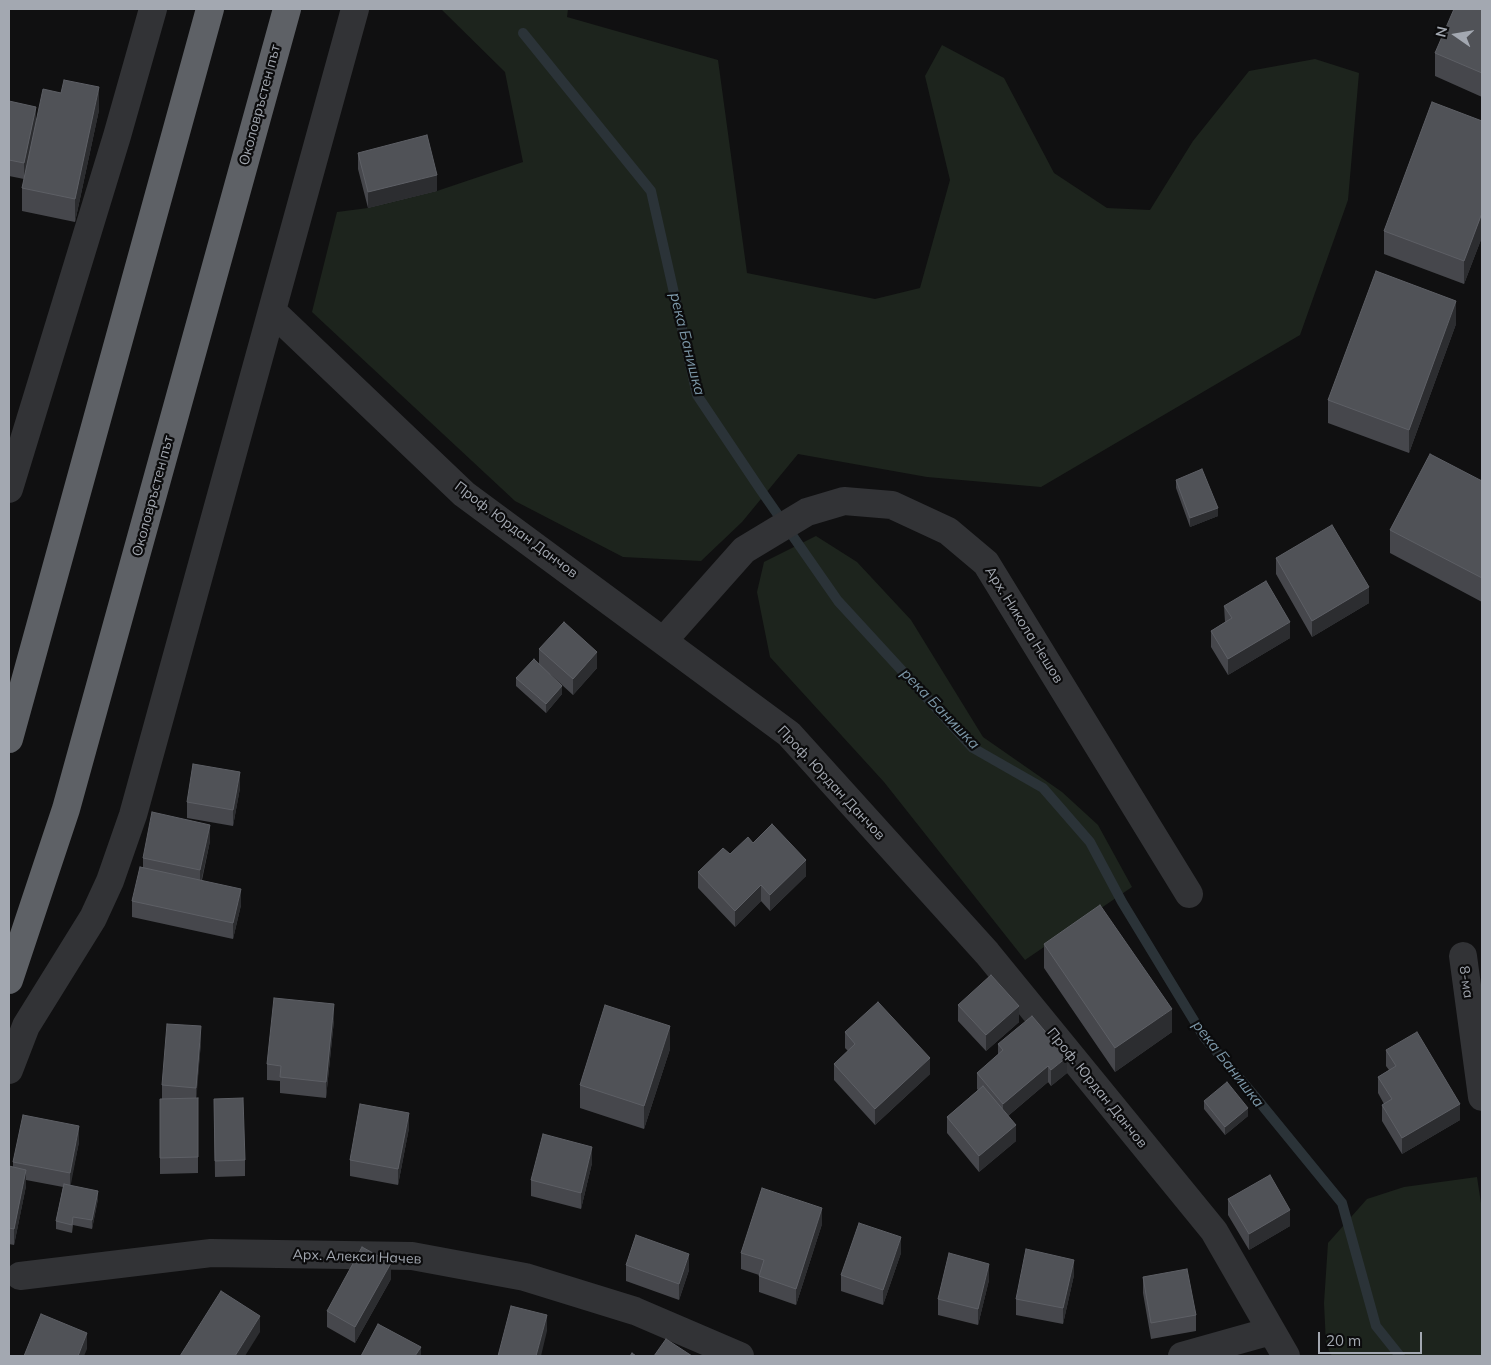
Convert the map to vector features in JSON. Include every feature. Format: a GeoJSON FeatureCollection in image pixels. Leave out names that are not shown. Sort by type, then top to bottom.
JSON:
{"type":"FeatureCollection","features":[{"type":"Feature","properties":{"kind":"highway"},"geometry":{"type":"LineString","coordinates":[[9,739],[210,9]]}},
{"type":"Feature","properties":{"kind":"highway","name":"Околовръстен път"},"geometry":{"type":"LineString","coordinates":[[9,980],[66,809],[287,9]]}},
{"type":"Feature","properties":{"kind":"street"},"geometry":{"type":"LineString","coordinates":[[9,489],[117,136],[153,9]]}},
{"type":"Feature","properties":{"kind":"street"},"geometry":{"type":"LineString","coordinates":[[9,1070],[26,1026],[93,918],[110,881],[133,815],[355,9]]}},
{"type":"Feature","properties":{"kind":"street","name":"Проф. Юрдан Данчов"},"geometry":{"type":"LineString","coordinates":[[272,311],[464,494],[789,734],[987,953],[1214,1231],[1286,1356]]}},
{"type":"Feature","properties":{"kind":"street","name":"Арх. Никола Нешов"},"geometry":{"type":"LineString","coordinates":[[664,640],[744,550],[807,512],[844,500],[892,506],[948,531],[986,563],[1189,894]]}},
{"type":"Feature","properties":{"kind":"street","name":"8-ма"},"geometry":{"type":"LineString","coordinates":[[1463,956],[1482,1097]]}},
{"type":"Feature","properties":{"kind":"street"},"geometry":{"type":"LineString","coordinates":[[9,1015],[36,998],[57,977]]}},
{"type":"Feature","properties":{"kind":"street","name":"Арх. Алекси Начев"},"geometry":{"type":"LineString","coordinates":[[20,1276],[211,1253],[412,1256],[525,1277],[636,1311],[740,1356]]}},
{"type":"Feature","properties":{"kind":"street"},"geometry":{"type":"LineString","coordinates":[[1182,1356],[1271,1331]]}},
{"type":"Feature","properties":{"kind":"shaded area"},"geometry":{"type":"Polygon","coordinates":[[[441,9],[568,9],[567,17],[718,60],[747,273],[875,299],[920,288],[950,180],[925,76],[942,45],[1004,78],[1054,173],[1107,208],[1150,210],[1193,141],[1249,71],[1315,59],[1359,73],[1348,200],[1300,335],[1041,487],[927,477],[798,454],[742,522],[701,561],[623,557],[515,501],[312,312],[337,212],[368,208],[437,191],[523,162],[505,72],[441,9]]]}},
{"type":"Feature","properties":{"kind":"shaded area"},"geometry":{"type":"Polygon","coordinates":[[[816,536],[857,562],[911,620],[983,737],[1062,792],[1098,825],[1132,887],[1025,960],[884,782],[770,657],[757,592],[764,562],[816,536]]]}},
{"type":"Feature","properties":{"kind":"shaded area"},"geometry":{"type":"Polygon","coordinates":[[[1477,1177],[1482,1210],[1482,1356],[1332,1356],[1326,1344],[1324,1303],[1328,1243],[1367,1199],[1404,1187],[1477,1177]]]}},
{"type":"Feature","properties":{"kind":"building"},"geometry":{"type":"Polygon","coordinates":[[[1454,9],[1482,9],[1482,73],[1435,53],[1454,9]]]}},
{"type":"Feature","properties":{"kind":"building"},"geometry":{"type":"Polygon","coordinates":[[[64,80],[99,87],[75,199],[22,188],[43,89],[61,93],[64,80]]]}},
{"type":"Feature","properties":{"kind":"building"},"geometry":{"type":"Polygon","coordinates":[[[9,101],[36,107],[24,163],[9,160],[9,101]]]}},
{"type":"Feature","properties":{"kind":"building"},"geometry":{"type":"Polygon","coordinates":[[[1432,102],[1482,121],[1482,213],[1464,261],[1384,231],[1432,102]]]}},
{"type":"Feature","properties":{"kind":"building"},"geometry":{"type":"Polygon","coordinates":[[[427,135],[437,175],[368,192],[358,153],[427,135]]]}},
{"type":"Feature","properties":{"kind":"building"},"geometry":{"type":"Polygon","coordinates":[[[1376,271],[1456,301],[1409,430],[1328,400],[1376,271]]]}},
{"type":"Feature","properties":{"kind":"building"},"geometry":{"type":"Polygon","coordinates":[[[1430,454],[1482,481],[1482,578],[1390,530],[1430,454]]]}},
{"type":"Feature","properties":{"kind":"building"},"geometry":{"type":"Polygon","coordinates":[[[1202,469],[1218,508],[1190,518],[1176,480],[1202,469]]]}},
{"type":"Feature","properties":{"kind":"building"},"geometry":{"type":"Polygon","coordinates":[[[1332,525],[1369,587],[1312,621],[1276,558],[1332,525]]]}},
{"type":"Feature","properties":{"kind":"building"},"geometry":{"type":"Polygon","coordinates":[[[1266,581],[1290,622],[1228,659],[1211,631],[1232,618],[1224,606],[1266,581]]]}},
{"type":"Feature","properties":{"kind":"building"},"geometry":{"type":"Polygon","coordinates":[[[564,622],[597,652],[573,679],[539,649],[564,622]]]}},
{"type":"Feature","properties":{"kind":"building"},"geometry":{"type":"Polygon","coordinates":[[[534,659],[562,686],[546,704],[516,678],[534,659]]]}},
{"type":"Feature","properties":{"kind":"building"},"geometry":{"type":"Polygon","coordinates":[[[193,764],[240,772],[233,810],[187,802],[193,764]]]}},
{"type":"Feature","properties":{"kind":"building"},"geometry":{"type":"Polygon","coordinates":[[[152,812],[210,825],[200,870],[143,858],[152,812]]]}},
{"type":"Feature","properties":{"kind":"building"},"geometry":{"type":"Polygon","coordinates":[[[772,824],[806,860],[770,895],[761,885],[735,911],[698,872],[723,848],[730,854],[748,837],[753,843],[772,824]]]}},
{"type":"Feature","properties":{"kind":"building"},"geometry":{"type":"Polygon","coordinates":[[[140,867],[241,889],[233,923],[132,901],[140,867]]]}},
{"type":"Feature","properties":{"kind":"building"},"geometry":{"type":"Polygon","coordinates":[[[1100,905],[1172,1009],[1115,1048],[1044,944],[1100,905]]]}},
{"type":"Feature","properties":{"kind":"building"},"geometry":{"type":"Polygon","coordinates":[[[991,975],[1019,1006],[986,1035],[958,1005],[991,975]]]}},
{"type":"Feature","properties":{"kind":"building"},"geometry":{"type":"Polygon","coordinates":[[[274,998],[334,1004],[326,1082],[280,1077],[281,1066],[267,1064],[274,998]]]}},
{"type":"Feature","properties":{"kind":"building"},"geometry":{"type":"Polygon","coordinates":[[[878,1002],[930,1058],[875,1109],[834,1064],[855,1044],[845,1032],[878,1002]]]}},
{"type":"Feature","properties":{"kind":"building"},"geometry":{"type":"Polygon","coordinates":[[[605,1005],[670,1026],[644,1106],[580,1085],[605,1005]]]}},
{"type":"Feature","properties":{"kind":"building"},"geometry":{"type":"Polygon","coordinates":[[[1032,1016],[1067,1057],[1051,1070],[1048,1066],[1003,1104],[977,1073],[1003,1050],[998,1044],[1032,1016]]]}},
{"type":"Feature","properties":{"kind":"building"},"geometry":{"type":"Polygon","coordinates":[[[167,1024],[201,1026],[196,1088],[162,1085],[167,1024]]]}},
{"type":"Feature","properties":{"kind":"building"},"geometry":{"type":"Polygon","coordinates":[[[1417,1032],[1460,1104],[1402,1138],[1382,1105],[1392,1099],[1378,1077],[1396,1066],[1386,1050],[1417,1032]]]}},
{"type":"Feature","properties":{"kind":"building"},"geometry":{"type":"Polygon","coordinates":[[[1227,1082],[1248,1108],[1225,1127],[1204,1101],[1227,1082]]]}},
{"type":"Feature","properties":{"kind":"building"},"geometry":{"type":"Polygon","coordinates":[[[983,1086],[1016,1125],[979,1156],[947,1117],[983,1086]]]}},
{"type":"Feature","properties":{"kind":"building"},"geometry":{"type":"Polygon","coordinates":[[[198,1098],[198,1157],[160,1158],[160,1099],[198,1098]]]}},
{"type":"Feature","properties":{"kind":"building"},"geometry":{"type":"Polygon","coordinates":[[[243,1098],[245,1160],[215,1161],[214,1099],[243,1098]]]}},
{"type":"Feature","properties":{"kind":"building"},"geometry":{"type":"Polygon","coordinates":[[[360,1104],[409,1113],[398,1169],[350,1160],[360,1104]]]}},
{"type":"Feature","properties":{"kind":"building"},"geometry":{"type":"Polygon","coordinates":[[[23,1115],[79,1126],[70,1173],[13,1162],[23,1115]]]}},
{"type":"Feature","properties":{"kind":"building"},"geometry":{"type":"Polygon","coordinates":[[[543,1134],[592,1147],[581,1193],[531,1180],[543,1134]]]}},
{"type":"Feature","properties":{"kind":"building"},"geometry":{"type":"Polygon","coordinates":[[[9,1166],[26,1170],[14,1229],[9,1228],[9,1166]]]}},
{"type":"Feature","properties":{"kind":"building"},"geometry":{"type":"Polygon","coordinates":[[[1270,1175],[1290,1210],[1249,1234],[1228,1199],[1270,1175]]]}},
{"type":"Feature","properties":{"kind":"building"},"geometry":{"type":"Polygon","coordinates":[[[64,1184],[98,1191],[92,1220],[73,1217],[72,1225],[56,1221],[64,1184]]]}},
{"type":"Feature","properties":{"kind":"building"},"geometry":{"type":"Polygon","coordinates":[[[762,1188],[822,1208],[796,1289],[759,1276],[764,1260],[741,1253],[762,1188]]]}},
{"type":"Feature","properties":{"kind":"building"},"geometry":{"type":"Polygon","coordinates":[[[859,1223],[901,1237],[883,1290],[841,1275],[859,1223]]]}},
{"type":"Feature","properties":{"kind":"building"},"geometry":{"type":"Polygon","coordinates":[[[636,1235],[689,1254],[679,1284],[626,1265],[636,1235]]]}},
{"type":"Feature","properties":{"kind":"building"},"geometry":{"type":"Polygon","coordinates":[[[362,1247],[391,1263],[355,1327],[327,1311],[362,1247]]]}},
{"type":"Feature","properties":{"kind":"building"},"geometry":{"type":"Polygon","coordinates":[[[1026,1249],[1074,1260],[1063,1308],[1016,1299],[1026,1249]]]}},
{"type":"Feature","properties":{"kind":"building"},"geometry":{"type":"Polygon","coordinates":[[[949,1253],[989,1264],[978,1309],[938,1299],[949,1253]]]}},
{"type":"Feature","properties":{"kind":"building"},"geometry":{"type":"Polygon","coordinates":[[[1187,1269],[1196,1315],[1151,1323],[1143,1277],[1187,1269]]]}},
{"type":"Feature","properties":{"kind":"building"},"geometry":{"type":"Polygon","coordinates":[[[221,1291],[260,1316],[235,1356],[180,1356],[221,1291]]]}},
{"type":"Feature","properties":{"kind":"building"},"geometry":{"type":"Polygon","coordinates":[[[511,1306],[547,1315],[536,1356],[498,1356],[511,1306]]]}},
{"type":"Feature","properties":{"kind":"building"},"geometry":{"type":"Polygon","coordinates":[[[41,1314],[87,1333],[78,1356],[24,1356],[41,1314]]]}},
{"type":"Feature","properties":{"kind":"building"},"geometry":{"type":"Polygon","coordinates":[[[378,1324],[421,1347],[415,1356],[361,1356],[378,1324]]]}},
{"type":"Feature","properties":{"kind":"building"},"geometry":{"type":"Polygon","coordinates":[[[666,1339],[692,1356],[654,1356],[666,1339]]]}},
{"type":"Feature","properties":{"kind":"waterway","name":"река Банишка"},"geometry":{"type":"LineString","coordinates":[[523,33],[651,191],[697,395],[838,601],[973,748],[1043,788],[1090,842],[1122,902],[1204,1037],[1342,1203],[1376,1326],[1400,1356]]}}]}
